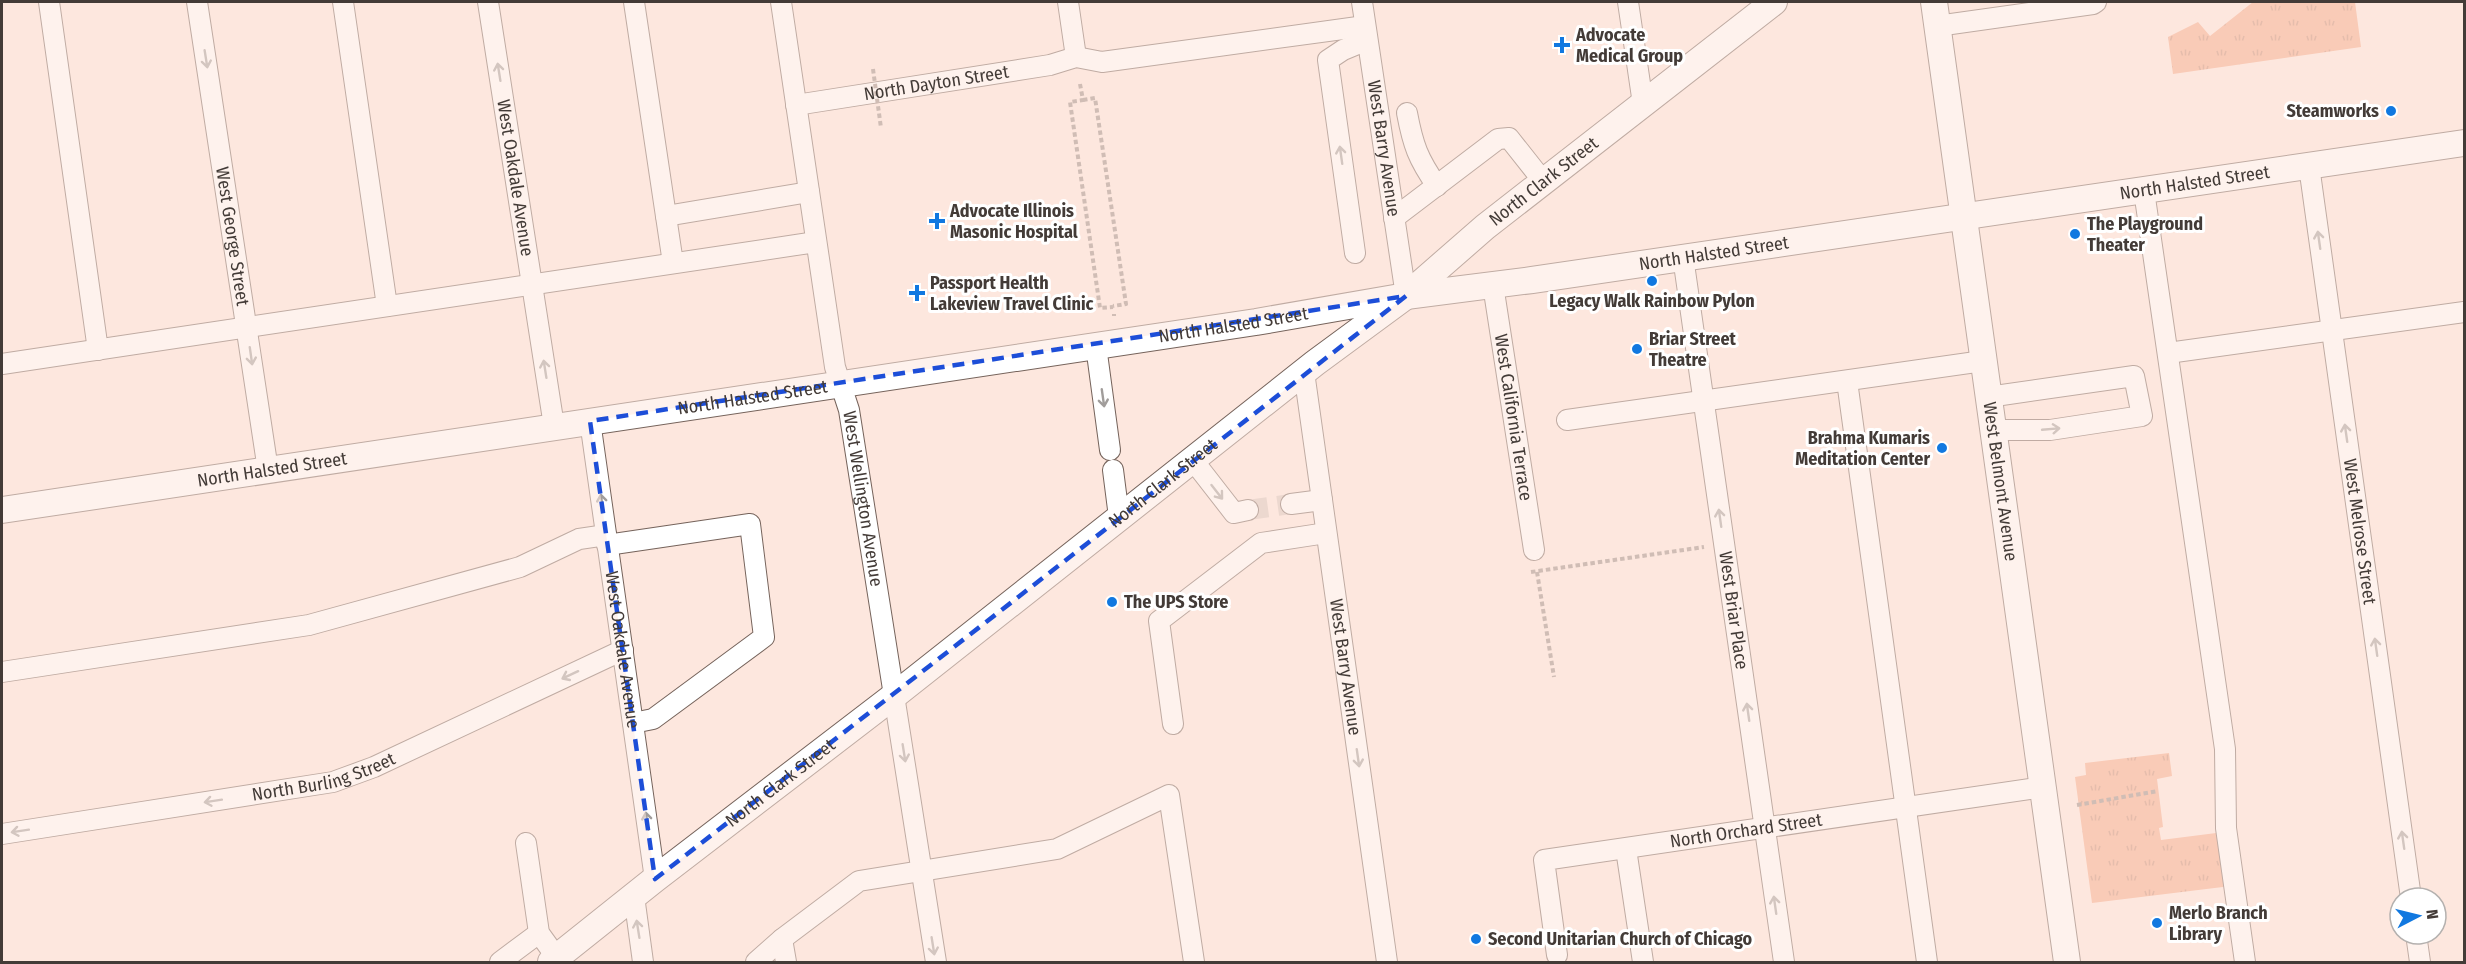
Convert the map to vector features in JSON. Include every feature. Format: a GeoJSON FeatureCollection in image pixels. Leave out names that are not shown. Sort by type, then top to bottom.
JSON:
{"type":"FeatureCollection","features":[{"type":"Feature","properties":{"kind":"main road","name":"North Clark Street"},"geometry":{"type":"LineString","coordinates":[[561,958],[655,879],[895,695],[1304,372],[1406,296],[1543,181],[1774,2]]}},
{"type":"Feature","properties":{"kind":"main road","name":"West Belmont Avenue"},"geometry":{"type":"LineString","coordinates":[[1935,14],[2067,963]]}},
{"type":"Feature","properties":{"kind":"main road","name":"North Halsted Street"},"geometry":{"type":"LineString","coordinates":[[2,510],[1256,322],[1406,296],[2464,143]]}},
{"type":"Feature","properties":{"kind":"street"},"geometry":{"type":"LineString","coordinates":[[49,2],[98,350]]}},
{"type":"Feature","properties":{"kind":"street","name":"West George Street"},"geometry":{"type":"LineString","coordinates":[[197,2],[267,470]]}},
{"type":"Feature","properties":{"kind":"street"},"geometry":{"type":"LineString","coordinates":[[343,2],[387,306]]}},
{"type":"Feature","properties":{"kind":"street","name":"West Oakdale Avenue"},"geometry":{"type":"LineString","coordinates":[[488,2],[554,426]]}},
{"type":"Feature","properties":{"kind":"street"},"geometry":{"type":"LineString","coordinates":[[634,2],[673,263]]}},
{"type":"Feature","properties":{"kind":"street","name":"West Wellington Avenue"},"geometry":{"type":"LineString","coordinates":[[781,2],[835,368],[849,410],[936,963]]}},
{"type":"Feature","properties":{"kind":"street"},"geometry":{"type":"LineString","coordinates":[[1068,2],[1076,57],[1105,61],[1366,33]]}},
{"type":"Feature","properties":{"kind":"street","name":"West Barry Avenue"},"geometry":{"type":"LineString","coordinates":[[1363,2],[1406,296]]}},
{"type":"Feature","properties":{"kind":"street"},"geometry":{"type":"LineString","coordinates":[[1628,2],[1643,104]]}},
{"type":"Feature","properties":{"kind":"street"},"geometry":{"type":"LineString","coordinates":[[1935,14],[2095,3]]}},
{"type":"Feature","properties":{"kind":"street"},"geometry":{"type":"LineString","coordinates":[[1355,253],[1328,60],[1366,33]]}},
{"type":"Feature","properties":{"kind":"street","name":"North Dayton Street"},"geometry":{"type":"LineString","coordinates":[[796,105],[912,96],[1076,57]]}},
{"type":"Feature","properties":{"kind":"street"},"geometry":{"type":"LineString","coordinates":[[1412,112],[1414,146],[1422,164],[1441,183]]}},
{"type":"Feature","properties":{"kind":"street"},"geometry":{"type":"LineString","coordinates":[[1394,219],[1498,139],[1509,138],[1543,181]]}},
{"type":"Feature","properties":{"kind":"street","name":"West Melrose Street"},"geometry":{"type":"LineString","coordinates":[[2308,166],[2409,886]]}},
{"type":"Feature","properties":{"kind":"street"},"geometry":{"type":"LineString","coordinates":[[2144,190],[2225,749],[2226,828],[2245,963]]}},
{"type":"Feature","properties":{"kind":"street"},"geometry":{"type":"LineString","coordinates":[[666,216],[809,192]]}},
{"type":"Feature","properties":{"kind":"street"},"geometry":{"type":"LineString","coordinates":[[2,364],[816,242]]}},
{"type":"Feature","properties":{"kind":"street","name":"West Briar Place"},"geometry":{"type":"LineString","coordinates":[[1683,257],[1784,963]]}},
{"type":"Feature","properties":{"kind":"street","name":"West California Terrace"},"geometry":{"type":"LineString","coordinates":[[1493,285],[1534,550]]}},
{"type":"Feature","properties":{"kind":"street"},"geometry":{"type":"LineString","coordinates":[[2168,353],[2464,312]]}},
{"type":"Feature","properties":{"kind":"street"},"geometry":{"type":"LineString","coordinates":[[1096,346],[1110,450]]}},
{"type":"Feature","properties":{"kind":"street"},"geometry":{"type":"LineString","coordinates":[[1567,420],[1983,361]]}},
{"type":"Feature","properties":{"kind":"street","name":"West Barry Avenue"},"geometry":{"type":"LineString","coordinates":[[1304,372],[1387,963]]}},
{"type":"Feature","properties":{"kind":"street"},"geometry":{"type":"LineString","coordinates":[[1988,397],[2134,376],[2142,416],[2050,430],[1993,430]]}},
{"type":"Feature","properties":{"kind":"street"},"geometry":{"type":"LineString","coordinates":[[1847,381],[1927,963]]}},
{"type":"Feature","properties":{"kind":"street","name":"West Oakdale Avenue"},"geometry":{"type":"LineString","coordinates":[[590,421],[655,879]]}},
{"type":"Feature","properties":{"kind":"street"},"geometry":{"type":"LineString","coordinates":[[1192,459],[1234,513],[1248,510]]}},
{"type":"Feature","properties":{"kind":"street"},"geometry":{"type":"LineString","coordinates":[[1113,470],[1119,517]]}},
{"type":"Feature","properties":{"kind":"street"},"geometry":{"type":"LineString","coordinates":[[1291,504],[1322,501]]}},
{"type":"Feature","properties":{"kind":"street"},"geometry":{"type":"LineString","coordinates":[[2,672],[309,625],[520,567],[579,539],[607,540],[750,524],[764,637],[653,719],[633,723]]}},
{"type":"Feature","properties":{"kind":"street"},"geometry":{"type":"LineString","coordinates":[[1173,724],[1159,621],[1261,543],[1326,533]]}},
{"type":"Feature","properties":{"kind":"street","name":"North Burling Street"},"geometry":{"type":"LineString","coordinates":[[2,834],[333,782],[374,767],[623,650]]}},
{"type":"Feature","properties":{"kind":"street","name":"North Orchard Street"},"geometry":{"type":"LineString","coordinates":[[1557,955],[1544,860],[2043,787]]}},
{"type":"Feature","properties":{"kind":"street"},"geometry":{"type":"LineString","coordinates":[[756,963],[782,939],[859,881],[1057,849],[1169,795],[1194,963]]}},
{"type":"Feature","properties":{"kind":"street"},"geometry":{"type":"LineString","coordinates":[[526,843],[538,933],[561,958]]}},
{"type":"Feature","properties":{"kind":"street"},"geometry":{"type":"LineString","coordinates":[[1626,849],[1643,963]]}},
{"type":"Feature","properties":{"kind":"street"},"geometry":{"type":"LineString","coordinates":[[634,896],[643,963]]}},
{"type":"Feature","properties":{"kind":"street"},"geometry":{"type":"LineString","coordinates":[[500,963],[538,933]]}},
{"type":"Feature","properties":{"kind":"street"},"geometry":{"type":"LineString","coordinates":[[782,939],[786,963]]}},
{"type":"Feature","properties":{"kind":"street"},"geometry":{"type":"LineString","coordinates":[[2418,946],[2420,963]]}},
{"type":"Feature","properties":{"kind":"path"},"geometry":{"type":"LineString","coordinates":[[873,69],[881,128]]}},
{"type":"Feature","properties":{"kind":"path"},"geometry":{"type":"LineString","coordinates":[[1080,84],[1083,100]]}},
{"type":"Feature","properties":{"kind":"path"},"geometry":{"type":"LineString","coordinates":[[1095,98],[1125,304],[1100,308],[1070,102],[1083,100],[1095,98]]}},
{"type":"Feature","properties":{"kind":"path"},"geometry":{"type":"LineString","coordinates":[[1531,572],[1704,547]]}},
{"type":"Feature","properties":{"kind":"path"},"geometry":{"type":"LineString","coordinates":[[1534,550],[1554,677]]}},
{"type":"Feature","properties":{"kind":"path"},"geometry":{"type":"LineString","coordinates":[[2077,805],[2158,791]]}},
{"type":"Feature","properties":{"kind":"highlighted area"},"geometry":{"type":"Polygon","coordinates":[[[1406,296],[655,879],[590,421],[1406,296]]]}},
{"type":"Feature","properties":{"kind":"green space"},"geometry":{"type":"Polygon","coordinates":[[[2253,2],[2355,2],[2361,47],[2173,74],[2168,37],[2198,22],[2210,36],[2253,2]]]}},
{"type":"Feature","properties":{"kind":"green space"},"geometry":{"type":"Polygon","coordinates":[[[2169,753],[2172,776],[2157,779],[2163,827],[2159,828],[2161,840],[2224,832],[2231,886],[2092,903],[2075,777],[2086,775],[2085,763],[2169,753]]]}},
{"type":"Feature","properties":{"kind":"tunnel"},"geometry":{"type":"LineString","coordinates":[[1248,510],[1291,504]]}},
{"type":"Feature","properties":{"kind":"place","name":"Advocate Medical Group"},"geometry":{"type":"Point","coordinates":[1562,45]}},
{"type":"Feature","properties":{"kind":"place","name":"Steamworks"},"geometry":{"type":"Point","coordinates":[2391,111]}},
{"type":"Feature","properties":{"kind":"place","name":"Advocate Illinois Masonic Hospital"},"geometry":{"type":"Point","coordinates":[937,221]}},
{"type":"Feature","properties":{"kind":"place","name":"The Playground Theater"},"geometry":{"type":"Point","coordinates":[2075,234]}},
{"type":"Feature","properties":{"kind":"place","name":"Legacy Walk Rainbow Pylon"},"geometry":{"type":"Point","coordinates":[1652,281]}},
{"type":"Feature","properties":{"kind":"place","name":"Passport Health Lakeview Travel Clinic"},"geometry":{"type":"Point","coordinates":[917,293]}},
{"type":"Feature","properties":{"kind":"place","name":"Briar Street Theatre"},"geometry":{"type":"Point","coordinates":[1637,349]}},
{"type":"Feature","properties":{"kind":"place","name":"Brahma Kumaris Meditation Center"},"geometry":{"type":"Point","coordinates":[1942,448]}},
{"type":"Feature","properties":{"kind":"place","name":"The UPS Store"},"geometry":{"type":"Point","coordinates":[1112,602]}},
{"type":"Feature","properties":{"kind":"place","name":"Merlo Branch Library"},"geometry":{"type":"Point","coordinates":[2157,923]}},
{"type":"Feature","properties":{"kind":"place","name":"Second Unitarian Church of Chicago"},"geometry":{"type":"Point","coordinates":[1476,939]}}]}
